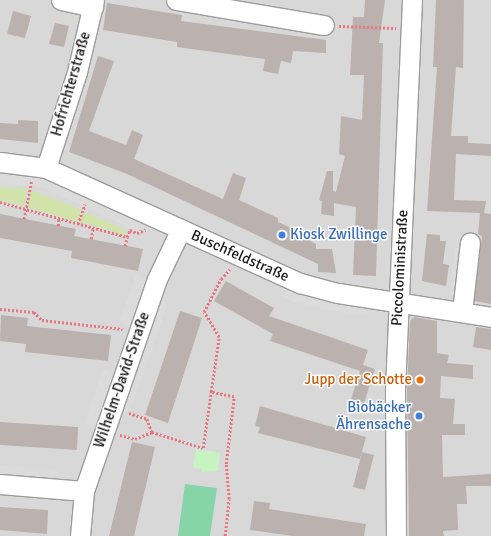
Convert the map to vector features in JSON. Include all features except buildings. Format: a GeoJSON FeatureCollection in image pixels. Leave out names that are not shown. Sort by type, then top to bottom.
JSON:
{"type":"FeatureCollection","features":[{"type":"Feature","properties":{"kind":"street"},"geometry":{"type":"LineString","coordinates":[[61,0],[93,4]]}},
{"type":"Feature","properties":{"kind":"street"},"geometry":{"type":"LineString","coordinates":[[176,0],[324,25]]}},
{"type":"Feature","properties":{"kind":"street","name":"Piccoloministraße"},"geometry":{"type":"LineString","coordinates":[[396,536],[394,441],[412,0]]}},
{"type":"Feature","properties":{"kind":"street","name":"Hofrichterstraße"},"geometry":{"type":"LineString","coordinates":[[40,166],[77,72],[93,4]]}},
{"type":"Feature","properties":{"kind":"street","name":"Buschfeldstraße"},"geometry":{"type":"LineString","coordinates":[[0,162],[40,166],[238,255],[319,288],[491,317]]}},
{"type":"Feature","properties":{"kind":"street","name":"Wilhelm-David-Straße"},"geometry":{"type":"LineString","coordinates":[[80,536],[84,491],[160,272],[182,229]]}},
{"type":"Feature","properties":{"kind":"street"},"geometry":{"type":"LineString","coordinates":[[462,312],[470,242]]}},
{"type":"Feature","properties":{"kind":"street"},"geometry":{"type":"LineString","coordinates":[[0,484],[84,491]]}},
{"type":"Feature","properties":{"kind":"path"},"geometry":{"type":"LineString","coordinates":[[324,25],[411,29]]}},
{"type":"Feature","properties":{"kind":"path"},"geometry":{"type":"LineString","coordinates":[[24,219],[40,166]]}},
{"type":"Feature","properties":{"kind":"path"},"geometry":{"type":"LineString","coordinates":[[78,224],[92,189]]}},
{"type":"Feature","properties":{"kind":"path"},"geometry":{"type":"LineString","coordinates":[[0,202],[127,238]]}},
{"type":"Feature","properties":{"kind":"path"},"geometry":{"type":"LineString","coordinates":[[58,226],[59,218]]}},
{"type":"Feature","properties":{"kind":"path"},"geometry":{"type":"LineString","coordinates":[[125,246],[130,230],[137,233],[152,228],[156,218]]}},
{"type":"Feature","properties":{"kind":"path"},"geometry":{"type":"LineString","coordinates":[[92,239],[93,228]]}},
{"type":"Feature","properties":{"kind":"path"},"geometry":{"type":"LineString","coordinates":[[107,423],[135,439],[152,432],[203,448],[219,337],[204,312],[221,279],[238,255]]}},
{"type":"Feature","properties":{"kind":"path"},"geometry":{"type":"LineString","coordinates":[[0,309],[34,312],[42,320],[138,333]]}},
{"type":"Feature","properties":{"kind":"path"},"geometry":{"type":"LineString","coordinates":[[211,392],[234,397],[225,536]]}},
{"type":"Feature","properties":{"kind":"path"},"geometry":{"type":"LineString","coordinates":[[107,423],[131,412],[147,419],[152,432]]}},
{"type":"Feature","properties":{"kind":"shaded area"},"geometry":{"type":"Polygon","coordinates":[[[0,0],[491,0],[491,536],[0,536],[0,0]]]}},
{"type":"Feature","properties":{"kind":"shaded area"},"geometry":{"type":"Polygon","coordinates":[[[0,171],[39,175],[152,225],[137,231],[44,188],[0,183],[0,171]]]}},
{"type":"Feature","properties":{"kind":"shaded area"},"geometry":{"type":"Polygon","coordinates":[[[457,236],[467,237],[460,297],[450,296],[457,236]]]}},
{"type":"Feature","properties":{"kind":"shaded area"},"geometry":{"type":"Polygon","coordinates":[[[136,275],[147,279],[130,326],[119,322],[136,275]]]}},
{"type":"Feature","properties":{"kind":"shaded area"},"geometry":{"type":"Polygon","coordinates":[[[278,283],[366,306],[367,313],[352,315],[294,302],[285,298],[278,283]]]}},
{"type":"Feature","properties":{"kind":"shaded area"},"geometry":{"type":"Polygon","coordinates":[[[164,301],[167,306],[130,411],[116,417],[158,304],[164,301]]]}},
{"type":"Feature","properties":{"kind":"shaded area"},"geometry":{"type":"Polygon","coordinates":[[[103,369],[114,373],[95,427],[84,424],[103,369]]]}},
{"type":"Feature","properties":{"kind":"shaded area"},"geometry":{"type":"Polygon","coordinates":[[[0,466],[54,469],[65,481],[0,477],[0,466]]]}},
{"type":"Feature","properties":{"kind":"green space"},"geometry":{"type":"Polygon","coordinates":[[[0,187],[27,189],[24,206],[0,200],[0,187]]]}},
{"type":"Feature","properties":{"kind":"green space"},"geometry":{"type":"Polygon","coordinates":[[[31,190],[81,210],[77,222],[27,207],[31,190]]]}},
{"type":"Feature","properties":{"kind":"green space"},"geometry":{"type":"Polygon","coordinates":[[[83,211],[127,231],[125,235],[80,222],[83,211]]]}},
{"type":"Feature","properties":{"kind":"green space"},"geometry":{"type":"Polygon","coordinates":[[[196,449],[220,453],[218,471],[202,472],[202,469],[193,468],[196,449]]]}},
{"type":"Feature","properties":{"kind":"green space"},"geometry":{"type":"Polygon","coordinates":[[[185,484],[217,488],[210,536],[178,536],[185,484]]]}},
{"type":"Feature","properties":{"kind":"place","name":"Kiosk Zwillinge"},"geometry":{"type":"Point","coordinates":[282,235]}},
{"type":"Feature","properties":{"kind":"place","name":"Jupp der Schotte"},"geometry":{"type":"Point","coordinates":[420,380]}},
{"type":"Feature","properties":{"kind":"place","name":"Biobäcker Ährensache"},"geometry":{"type":"Point","coordinates":[419,416]}}]}
